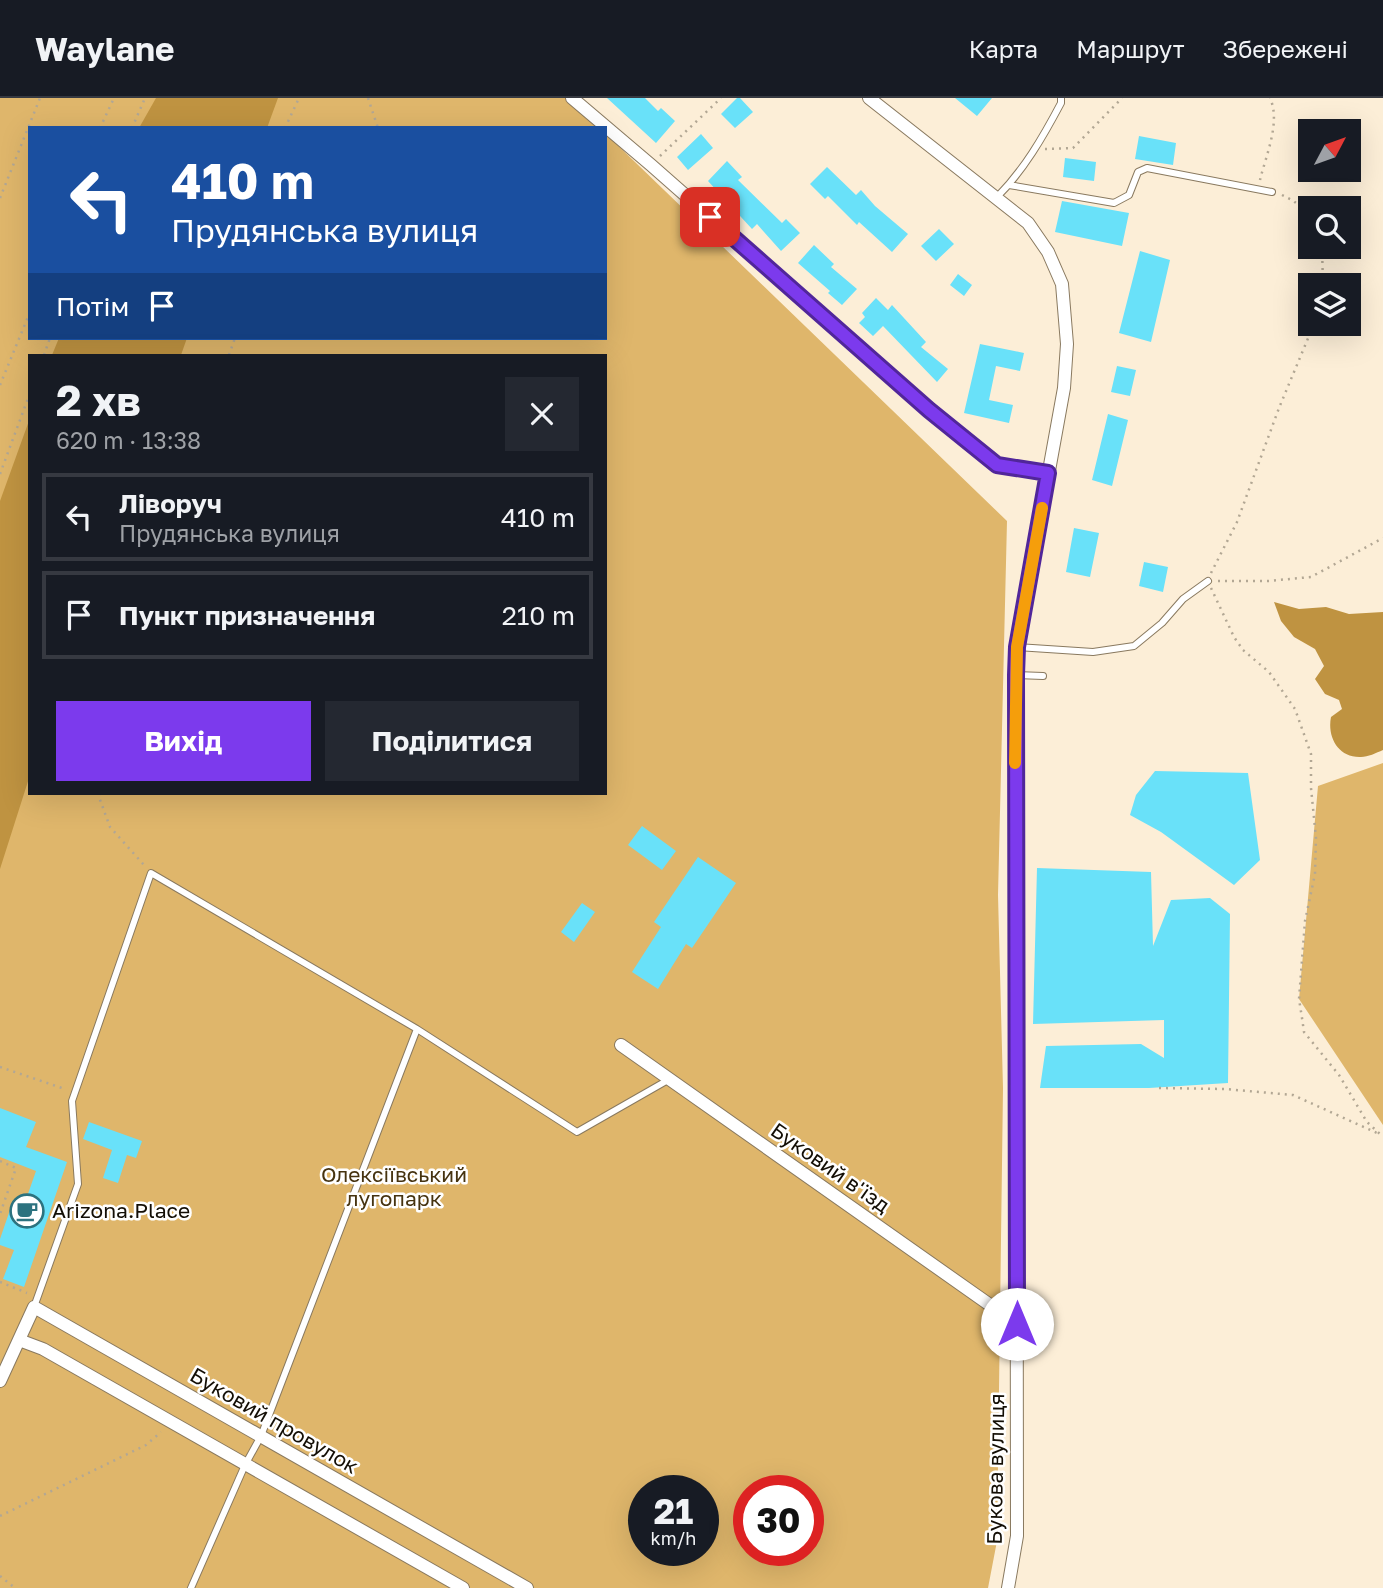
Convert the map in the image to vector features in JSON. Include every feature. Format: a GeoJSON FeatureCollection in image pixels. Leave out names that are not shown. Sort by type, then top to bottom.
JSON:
{"type":"FeatureCollection","features":[{"type":"Feature","properties":{"kind":"street"},"geometry":{"type":"LineString","coordinates":[[572,98],[605,126]]}},
{"type":"Feature","properties":{"kind":"street","name":"Букова вулиця"},"geometry":{"type":"LineString","coordinates":[[869,98],[1028,223],[1048,252],[1062,284],[1067,344],[1064,388],[1017,647],[1017,1536],[1008,1588]]}},
{"type":"Feature","properties":{"kind":"street"},"geometry":{"type":"LineString","coordinates":[[607,128],[929,410],[997,465],[1048,473]]}},
{"type":"Feature","properties":{"kind":"street","name":"Буковий в'їзд"},"geometry":{"type":"LineString","coordinates":[[621,1045],[1017,1324]]}},
{"type":"Feature","properties":{"kind":"street"},"geometry":{"type":"LineString","coordinates":[[0,1381],[35,1302]]}},
{"type":"Feature","properties":{"kind":"street","name":"Буковий провулок"},"geometry":{"type":"LineString","coordinates":[[35,1302],[261,1436],[527,1588]]}},
{"type":"Feature","properties":{"kind":"street"},"geometry":{"type":"LineString","coordinates":[[19,1340],[43,1349],[464,1588]]}},
{"type":"Feature","properties":{"kind":"lane"},"geometry":{"type":"LineString","coordinates":[[996,197],[1009,185],[1034,150],[1061,103],[1061,98]]}},
{"type":"Feature","properties":{"kind":"lane"},"geometry":{"type":"LineString","coordinates":[[1009,185],[1114,203],[1129,195],[1138,172],[1147,168],[1272,192]]}},
{"type":"Feature","properties":{"kind":"lane"},"geometry":{"type":"LineString","coordinates":[[1017,647],[1093,652],[1134,646],[1162,623],[1183,599],[1208,581]]}},
{"type":"Feature","properties":{"kind":"lane"},"geometry":{"type":"LineString","coordinates":[[1016,675],[1043,676]]}},
{"type":"Feature","properties":{"kind":"lane"},"geometry":{"type":"LineString","coordinates":[[35,1302],[78,1184],[72,1101],[151,873],[418,1029],[577,1132],[670,1079]]}},
{"type":"Feature","properties":{"kind":"lane"},"geometry":{"type":"LineString","coordinates":[[191,1588],[245,1465],[261,1436],[418,1029]]}},
{"type":"Feature","properties":{"kind":"path"},"geometry":{"type":"LineString","coordinates":[[29,126],[40,98]]}},
{"type":"Feature","properties":{"kind":"path"},"geometry":{"type":"LineString","coordinates":[[101,126],[114,98]]}},
{"type":"Feature","properties":{"kind":"path"},"geometry":{"type":"LineString","coordinates":[[133,126],[145,98]]}},
{"type":"Feature","properties":{"kind":"path"},"geometry":{"type":"LineString","coordinates":[[286,126],[299,98]]}},
{"type":"Feature","properties":{"kind":"path"},"geometry":{"type":"LineString","coordinates":[[368,98],[378,126]]}},
{"type":"Feature","properties":{"kind":"path"},"geometry":{"type":"LineString","coordinates":[[651,165],[721,98]]}},
{"type":"Feature","properties":{"kind":"path"},"geometry":{"type":"LineString","coordinates":[[1034,150],[1073,148],[1122,98]]}},
{"type":"Feature","properties":{"kind":"path"},"geometry":{"type":"LineString","coordinates":[[1258,188],[1273,128],[1274,107],[1270,98]]}},
{"type":"Feature","properties":{"kind":"path"},"geometry":{"type":"LineString","coordinates":[[0,198],[28,128]]}},
{"type":"Feature","properties":{"kind":"path"},"geometry":{"type":"LineString","coordinates":[[1272,192],[1298,204]]}},
{"type":"Feature","properties":{"kind":"path"},"geometry":{"type":"LineString","coordinates":[[0,384],[28,317]]}},
{"type":"Feature","properties":{"kind":"path"},"geometry":{"type":"LineString","coordinates":[[1208,581],[1237,522],[1309,336]]}},
{"type":"Feature","properties":{"kind":"path"},"geometry":{"type":"LineString","coordinates":[[0,474],[28,398]]}},
{"type":"Feature","properties":{"kind":"path"},"geometry":{"type":"LineString","coordinates":[[1208,581],[1268,581],[1311,577],[1383,538]]}},
{"type":"Feature","properties":{"kind":"path"},"geometry":{"type":"LineString","coordinates":[[1159,1088],[1225,1089],[1293,1095],[1380,1134],[1367,1122],[1339,1075],[1304,1032],[1299,999],[1305,921],[1315,874],[1316,838],[1311,754],[1295,709],[1269,671],[1243,650],[1234,637],[1208,581]]}},
{"type":"Feature","properties":{"kind":"path"},"geometry":{"type":"LineString","coordinates":[[100,795],[110,827],[151,873]]}},
{"type":"Feature","properties":{"kind":"path"},"geometry":{"type":"LineString","coordinates":[[0,1066],[75,1093]]}},
{"type":"Feature","properties":{"kind":"path"},"geometry":{"type":"LineString","coordinates":[[0,1161],[16,1168],[0,1214]]}},
{"type":"Feature","properties":{"kind":"path"},"geometry":{"type":"LineString","coordinates":[[0,1282],[35,1302]]}},
{"type":"Feature","properties":{"kind":"path"},"geometry":{"type":"LineString","coordinates":[[0,1516],[146,1445],[171,1422]]}},
{"type":"Feature","properties":{"kind":"path"},"geometry":{"type":"LineString","coordinates":[[0,1576],[15,1588]]}},
{"type":"Feature","properties":{"kind":"green space","name":"Олексіївський лугопарк"},"geometry":{"type":"Polygon","coordinates":[[[0,98],[568,98],[597,126],[28,126],[28,340],[607,340],[607,135],[1007,521],[998,895],[1003,1088],[997,1541],[988,1588],[0,1588],[0,98]]]}},
{"type":"Feature","properties":{"kind":"green space"},"geometry":{"type":"Polygon","coordinates":[[[1383,763],[1383,1125],[1299,999],[1318,786],[1383,763]]]}},
{"type":"Feature","properties":{"kind":"shaded area"},"geometry":{"type":"Polygon","coordinates":[[[156,98],[278,98],[268,126],[140,126],[156,98]]]}},
{"type":"Feature","properties":{"kind":"shaded area"},"geometry":{"type":"Polygon","coordinates":[[[58,340],[186,340],[181,354],[52,354],[58,340]]]}},
{"type":"Feature","properties":{"kind":"shaded area"},"geometry":{"type":"Polygon","coordinates":[[[28,424],[28,781],[0,869],[0,501],[28,424]]]}},
{"type":"Feature","properties":{"kind":"shaded area"},"geometry":{"type":"Polygon","coordinates":[[[1274,602],[1299,609],[1326,607],[1349,614],[1383,612],[1383,750],[1361,757],[1346,754],[1336,745],[1330,725],[1331,717],[1342,709],[1339,700],[1325,694],[1315,679],[1324,666],[1315,649],[1294,637],[1281,621],[1274,602]]]}},
{"type":"Feature","properties":{"kind":"building"},"geometry":{"type":"Polygon","coordinates":[[[607,98],[645,98],[658,111],[661,108],[675,121],[656,143],[607,98]]]}},
{"type":"Feature","properties":{"kind":"building"},"geometry":{"type":"Polygon","coordinates":[[[737,98],[753,112],[735,128],[721,114],[737,98]]]}},
{"type":"Feature","properties":{"kind":"building"},"geometry":{"type":"Polygon","coordinates":[[[955,98],[992,98],[977,116],[955,98]]]}},
{"type":"Feature","properties":{"kind":"building"},"geometry":{"type":"Polygon","coordinates":[[[701,134],[713,148],[688,170],[677,157],[701,134]]]}},
{"type":"Feature","properties":{"kind":"building"},"geometry":{"type":"Polygon","coordinates":[[[1139,136],[1176,143],[1173,165],[1135,159],[1139,136]]]}},
{"type":"Feature","properties":{"kind":"building"},"geometry":{"type":"Polygon","coordinates":[[[1065,158],[1096,162],[1094,181],[1063,177],[1065,158]]]}},
{"type":"Feature","properties":{"kind":"building"},"geometry":{"type":"Polygon","coordinates":[[[727,161],[742,177],[738,180],[782,223],[786,219],[800,233],[781,251],[757,224],[752,229],[708,181],[727,161]]]}},
{"type":"Feature","properties":{"kind":"building"},"geometry":{"type":"Polygon","coordinates":[[[827,167],[856,195],[861,190],[875,206],[908,234],[892,252],[859,222],[857,225],[828,196],[825,199],[810,184],[827,167]]]}},
{"type":"Feature","properties":{"kind":"building"},"geometry":{"type":"Polygon","coordinates":[[[1062,201],[1129,213],[1122,246],[1055,232],[1062,201]]]}},
{"type":"Feature","properties":{"kind":"building"},"geometry":{"type":"Polygon","coordinates":[[[939,229],[954,244],[936,261],[921,246],[939,229]]]}},
{"type":"Feature","properties":{"kind":"building"},"geometry":{"type":"Polygon","coordinates":[[[814,245],[834,264],[831,267],[857,289],[842,305],[798,263],[814,245]]]}},
{"type":"Feature","properties":{"kind":"building"},"geometry":{"type":"Polygon","coordinates":[[[1140,251],[1170,260],[1151,342],[1119,333],[1140,251]]]}},
{"type":"Feature","properties":{"kind":"building"},"geometry":{"type":"Polygon","coordinates":[[[958,274],[972,285],[964,296],[950,285],[958,274]]]}},
{"type":"Feature","properties":{"kind":"building"},"geometry":{"type":"Polygon","coordinates":[[[876,298],[888,310],[892,305],[926,342],[921,347],[948,369],[937,382],[883,326],[873,336],[859,323],[865,317],[862,313],[876,298]]]}},
{"type":"Feature","properties":{"kind":"building"},"geometry":{"type":"Polygon","coordinates":[[[980,344],[1024,353],[1020,371],[996,366],[989,400],[1013,405],[1009,423],[964,413],[980,344]]]}},
{"type":"Feature","properties":{"kind":"building"},"geometry":{"type":"Polygon","coordinates":[[[1117,366],[1136,370],[1130,396],[1111,392],[1117,366]]]}},
{"type":"Feature","properties":{"kind":"building"},"geometry":{"type":"Polygon","coordinates":[[[1108,414],[1128,420],[1112,486],[1092,480],[1108,414]]]}},
{"type":"Feature","properties":{"kind":"building"},"geometry":{"type":"Polygon","coordinates":[[[1074,528],[1099,533],[1090,577],[1066,572],[1074,528]]]}},
{"type":"Feature","properties":{"kind":"building"},"geometry":{"type":"Polygon","coordinates":[[[1144,562],[1168,567],[1163,592],[1139,586],[1144,562]]]}},
{"type":"Feature","properties":{"kind":"building"},"geometry":{"type":"Polygon","coordinates":[[[1155,771],[1248,773],[1260,860],[1234,885],[1161,832],[1130,815],[1136,795],[1155,771]]]}},
{"type":"Feature","properties":{"kind":"building"},"geometry":{"type":"Polygon","coordinates":[[[642,826],[676,851],[662,870],[628,845],[642,826]]]}},
{"type":"Feature","properties":{"kind":"building"},"geometry":{"type":"Polygon","coordinates":[[[698,857],[736,883],[692,948],[686,944],[658,989],[632,972],[661,927],[654,922],[698,857]]]}},
{"type":"Feature","properties":{"kind":"building"},"geometry":{"type":"Polygon","coordinates":[[[1037,868],[1151,872],[1153,946],[1171,900],[1210,898],[1230,914],[1228,1083],[1149,1088],[1040,1088],[1046,1046],[1141,1044],[1164,1058],[1164,1020],[1033,1024],[1037,868]]]}},
{"type":"Feature","properties":{"kind":"building"},"geometry":{"type":"Polygon","coordinates":[[[582,903],[595,912],[574,942],[561,932],[582,903]]]}},
{"type":"Feature","properties":{"kind":"building"},"geometry":{"type":"Polygon","coordinates":[[[0,1108],[36,1122],[26,1147],[67,1162],[24,1287],[3,1279],[14,1250],[0,1245],[0,1239],[11,1207],[22,1211],[36,1171],[0,1157],[0,1108]]]}},
{"type":"Feature","properties":{"kind":"building"},"geometry":{"type":"Polygon","coordinates":[[[89,1122],[142,1141],[136,1158],[127,1155],[118,1183],[103,1178],[112,1150],[83,1139],[89,1122]]]}},
{"type":"Feature","properties":{"kind":"slow traffic"},"geometry":{"type":"LineString","coordinates":[[1015,763],[1017,647],[1042,508]]}},
{"type":"Feature","properties":{"kind":"place","name":"Arizona.Place"},"geometry":{"type":"Point","coordinates":[27,1211]}},
{"type":"Feature","properties":{"kind":"route"},"geometry":{"type":"LineString","coordinates":[[710,217],[929,410],[997,465],[1048,473],[1017,647],[1017,1324]]}}]}
